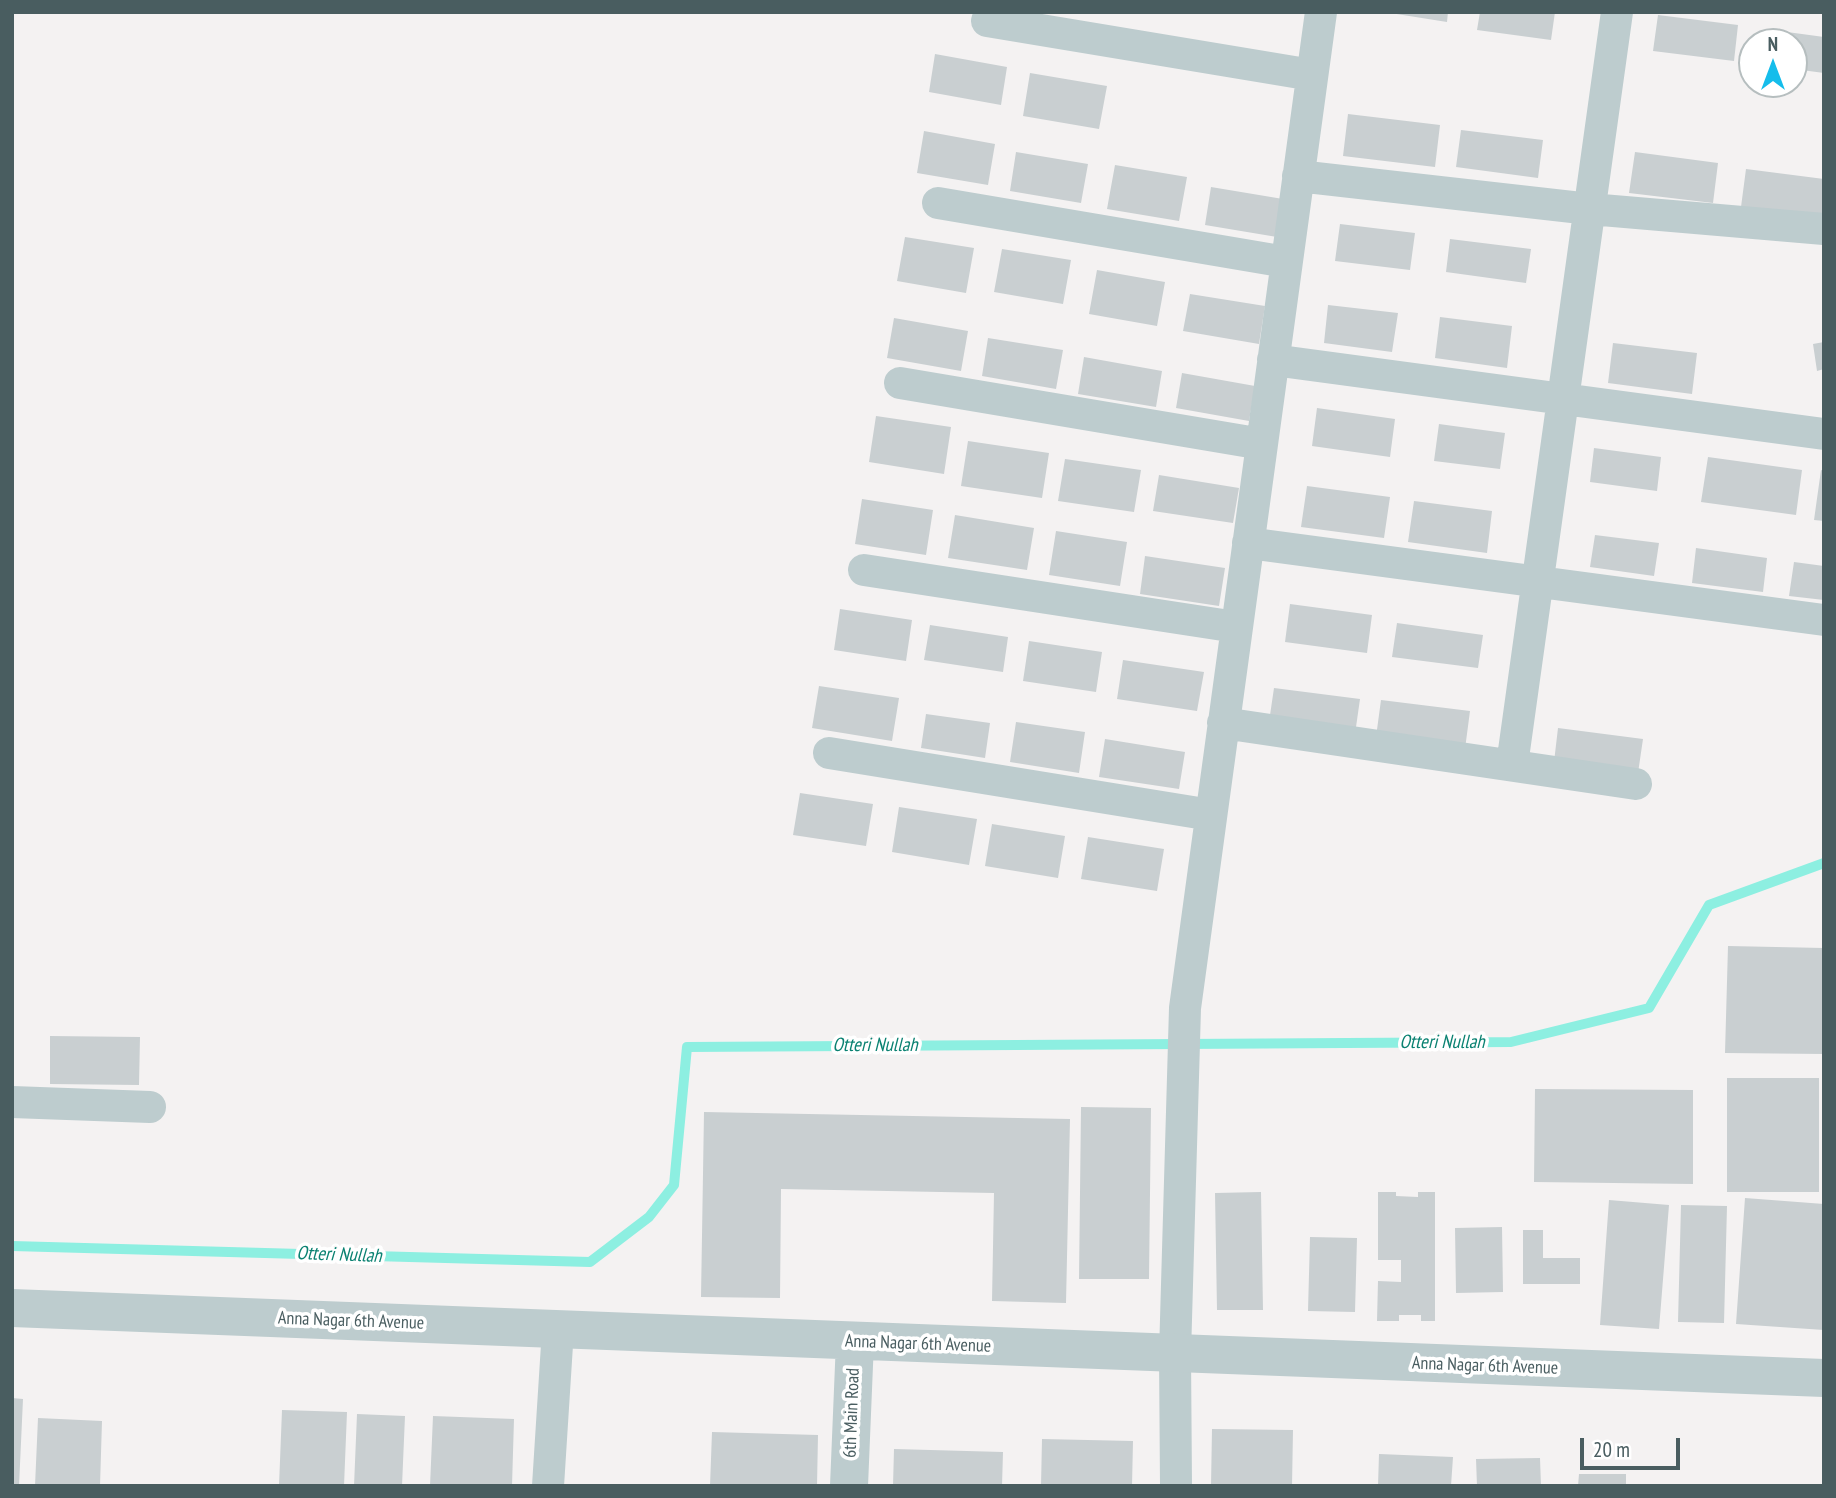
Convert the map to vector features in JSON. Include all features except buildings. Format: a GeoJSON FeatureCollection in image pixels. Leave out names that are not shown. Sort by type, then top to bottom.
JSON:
{"type":"FeatureCollection","features":[{"type":"Feature","properties":{"kind":"street"},"geometry":{"type":"LineString","coordinates":[[1176,1486],[1175,1354],[1185,1008],[1321,12]]}},
{"type":"Feature","properties":{"kind":"street"},"geometry":{"type":"LineString","coordinates":[[1512,765],[1617,12]]}},
{"type":"Feature","properties":{"kind":"street"},"geometry":{"type":"LineString","coordinates":[[987,21],[1312,75]]}},
{"type":"Feature","properties":{"kind":"street"},"geometry":{"type":"LineString","coordinates":[[1298,176],[1590,209],[1824,229]]}},
{"type":"Feature","properties":{"kind":"street"},"geometry":{"type":"LineString","coordinates":[[938,203],[1286,262]]}},
{"type":"Feature","properties":{"kind":"street"},"geometry":{"type":"LineString","coordinates":[[1273,360],[1824,434]]}},
{"type":"Feature","properties":{"kind":"street"},"geometry":{"type":"LineString","coordinates":[[900,383],[1262,444]]}},
{"type":"Feature","properties":{"kind":"street"},"geometry":{"type":"LineString","coordinates":[[1248,544],[1824,620]]}},
{"type":"Feature","properties":{"kind":"street"},"geometry":{"type":"LineString","coordinates":[[864,570],[1236,627]]}},
{"type":"Feature","properties":{"kind":"street"},"geometry":{"type":"LineString","coordinates":[[1223,723],[1636,784]]}},
{"type":"Feature","properties":{"kind":"street"},"geometry":{"type":"LineString","coordinates":[[829,752],[1211,815]]}},
{"type":"Feature","properties":{"kind":"street"},"geometry":{"type":"LineString","coordinates":[[12,1102],[150,1107]]}},
{"type":"Feature","properties":{"kind":"street","name":"Anna Nagar 6th Avenue"},"geometry":{"type":"LineString","coordinates":[[12,1308],[1824,1378]]}},
{"type":"Feature","properties":{"kind":"street"},"geometry":{"type":"LineString","coordinates":[[548,1486],[558,1329]]}},
{"type":"Feature","properties":{"kind":"street","name":"6th Main Road"},"geometry":{"type":"LineString","coordinates":[[849,1486],[855,1341]]}},
{"type":"Feature","properties":{"kind":"waterway","name":"Otteri Nullah"},"geometry":{"type":"LineString","coordinates":[[12,1246],[590,1262],[649,1217],[674,1185],[687,1047],[1511,1042],[1649,1008],[1709,905],[1824,863]]}}]}
